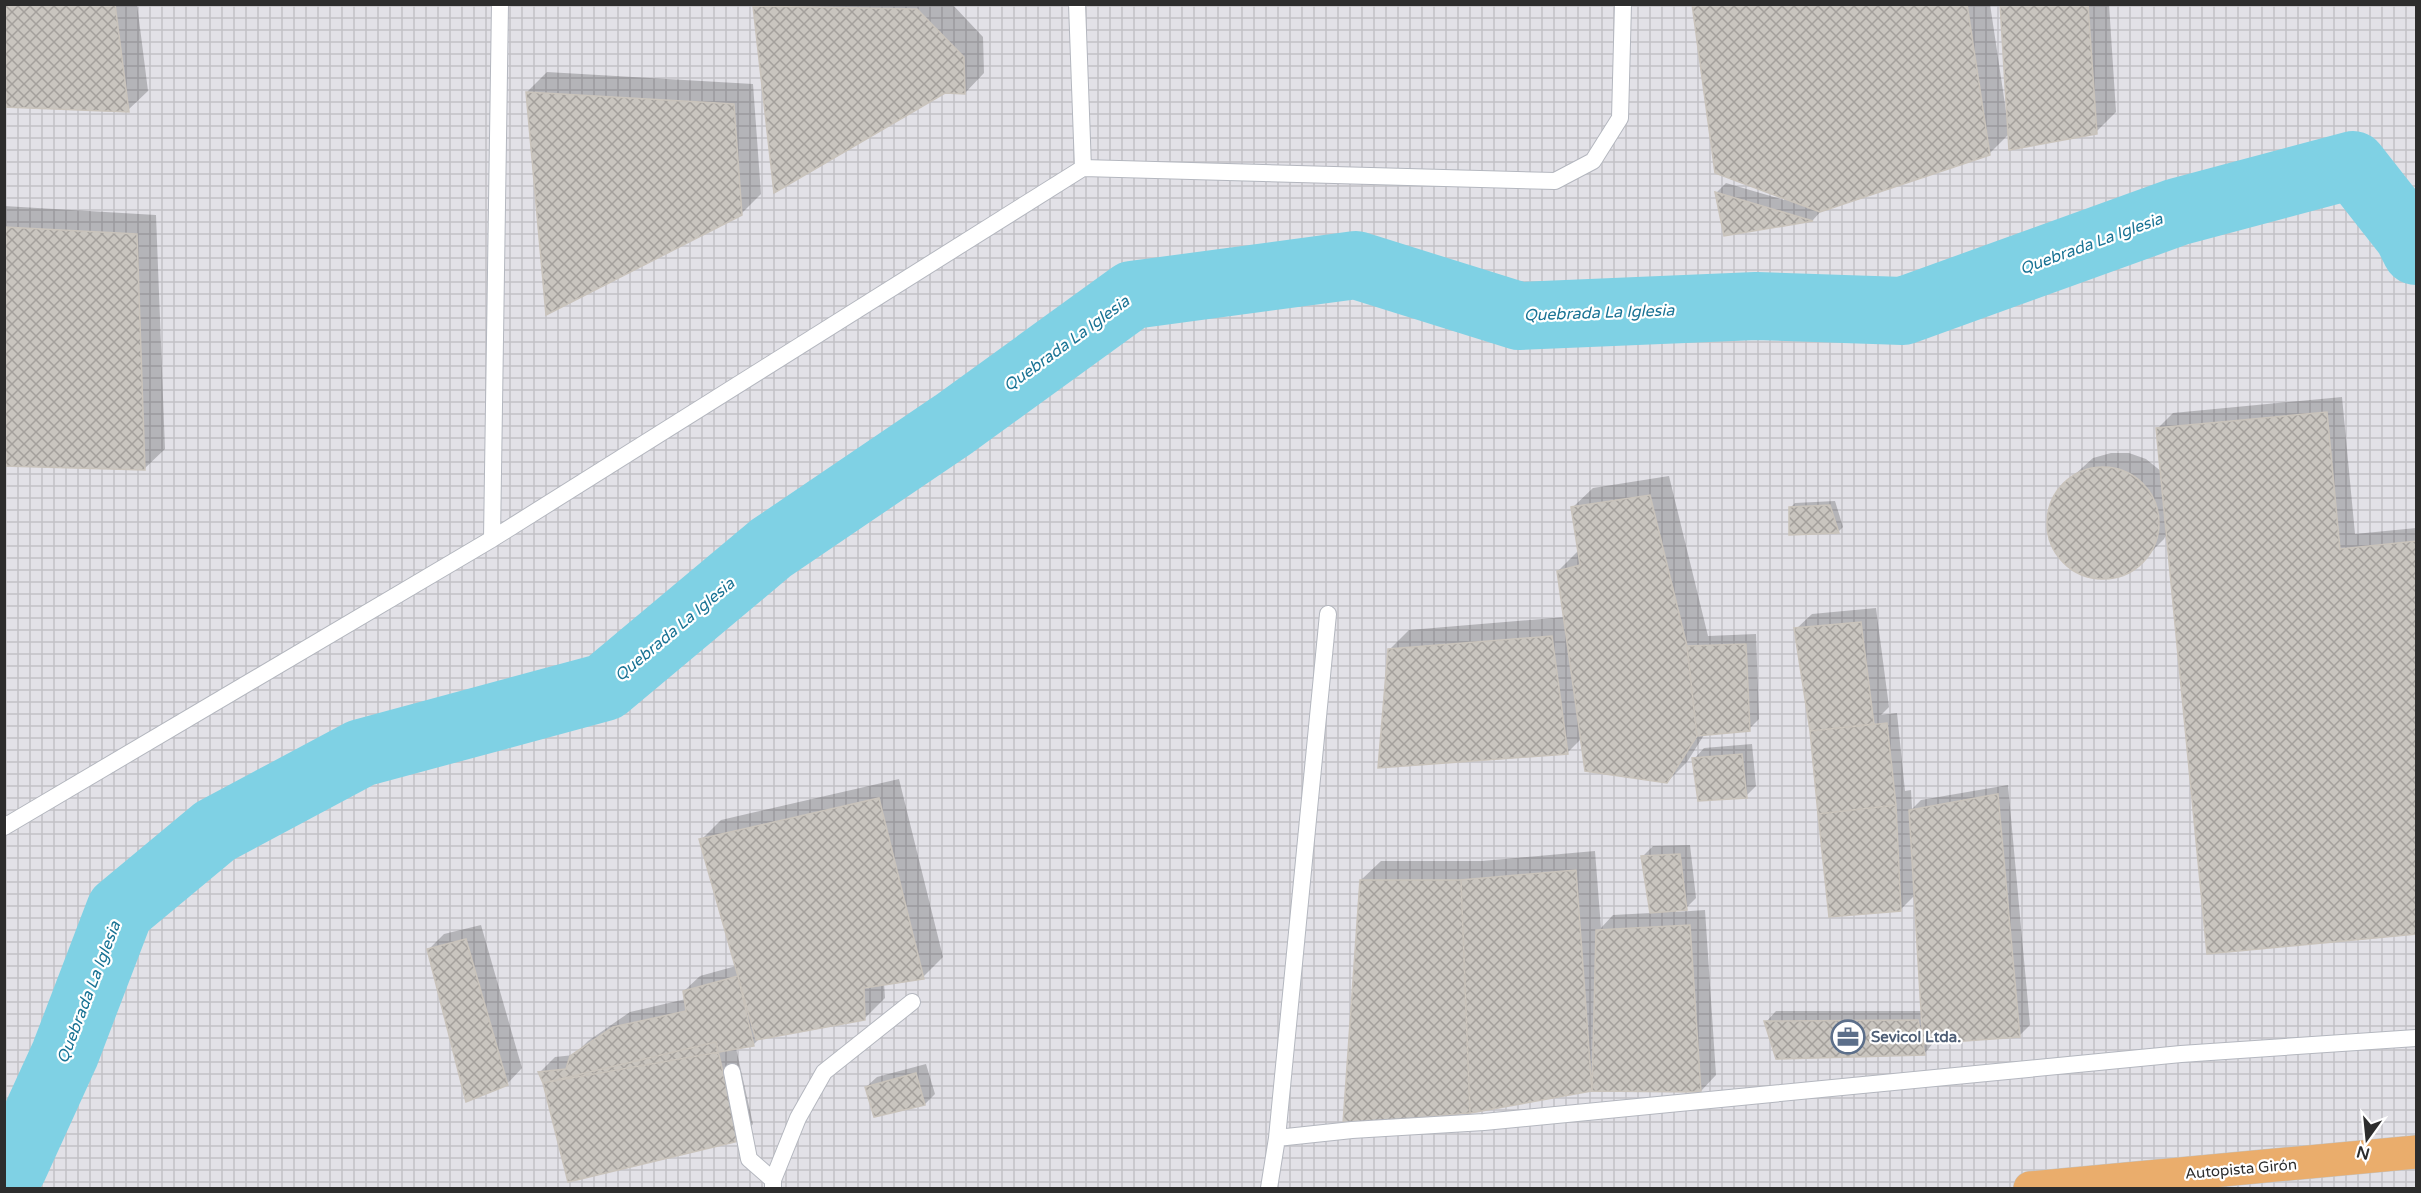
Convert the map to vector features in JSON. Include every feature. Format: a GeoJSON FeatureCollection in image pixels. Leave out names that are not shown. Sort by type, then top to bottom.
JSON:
{"type":"FeatureCollection","features":[{"type":"Feature","properties":{"kind":"highway","name":"Autopista Girón"},"geometry":{"type":"LineString","coordinates":[[2030,1188],[2416,1152]]}},
{"type":"Feature","properties":{"kind":"lane"},"geometry":{"type":"LineString","coordinates":[[492,539],[500,4]]}},
{"type":"Feature","properties":{"kind":"lane"},"geometry":{"type":"LineString","coordinates":[[1077,4],[1083,168]]}},
{"type":"Feature","properties":{"kind":"lane"},"geometry":{"type":"LineString","coordinates":[[4,827],[492,539],[1083,168],[1555,181],[1593,161],[1620,118],[1623,4]]}},
{"type":"Feature","properties":{"kind":"lane"},"geometry":{"type":"LineString","coordinates":[[1269,1188],[1277,1138],[1328,614]]}},
{"type":"Feature","properties":{"kind":"lane"},"geometry":{"type":"LineString","coordinates":[[732,1072],[749,1159],[773,1184],[798,1118],[824,1072],[912,1002]]}},
{"type":"Feature","properties":{"kind":"lane"},"geometry":{"type":"LineString","coordinates":[[1277,1138],[1342,1131],[1484,1122],[2181,1054],[2416,1038]]}},
{"type":"Feature","properties":{"kind":"shaded area"},"geometry":{"type":"Polygon","coordinates":[[[5,5],[2416,5],[2416,1188],[5,1188],[5,5]]]}},
{"type":"Feature","properties":{"kind":"building"},"geometry":{"type":"Polygon","coordinates":[[[4,4],[115,4],[129,112],[4,107],[4,4]]]}},
{"type":"Feature","properties":{"kind":"building"},"geometry":{"type":"Polygon","coordinates":[[[1692,4],[1967,4],[1990,155],[1820,212],[1715,173],[1692,4]]]}},
{"type":"Feature","properties":{"kind":"building"},"geometry":{"type":"Polygon","coordinates":[[[2000,4],[2088,4],[2097,134],[2009,150],[2000,4]]]}},
{"type":"Feature","properties":{"kind":"building"},"geometry":{"type":"Polygon","coordinates":[[[753,6],[917,9],[964,57],[965,94],[945,93],[774,193],[753,6]]]}},
{"type":"Feature","properties":{"kind":"building"},"geometry":{"type":"Polygon","coordinates":[[[526,92],[734,104],[742,215],[546,315],[526,92]]]}},
{"type":"Feature","properties":{"kind":"building"},"geometry":{"type":"Polygon","coordinates":[[[1715,192],[1813,221],[1724,236],[1715,192]]]}},
{"type":"Feature","properties":{"kind":"building"},"geometry":{"type":"Polygon","coordinates":[[[4,227],[137,234],[145,470],[4,466],[4,227]]]}},
{"type":"Feature","properties":{"kind":"building"},"geometry":{"type":"Polygon","coordinates":[[[2327,412],[2340,549],[2416,541],[2416,934],[2207,954],[2156,428],[2327,412]]]}},
{"type":"Feature","properties":{"kind":"building"},"geometry":{"type":"Polygon","coordinates":[[[2103,467],[2124,471],[2143,483],[2155,502],[2159,523],[2155,544],[2143,563],[2124,575],[2103,579],[2082,575],[2063,563],[2051,544],[2047,523],[2051,502],[2063,483],[2082,471],[2103,467]]]}},
{"type":"Feature","properties":{"kind":"building"},"geometry":{"type":"Polygon","coordinates":[[[1650,495],[1687,646],[1697,736],[1667,783],[1585,771],[1557,571],[1580,565],[1571,507],[1650,495]]]}},
{"type":"Feature","properties":{"kind":"building"},"geometry":{"type":"Polygon","coordinates":[[[1830,505],[1839,533],[1789,535],[1789,507],[1830,505]]]}},
{"type":"Feature","properties":{"kind":"building"},"geometry":{"type":"Polygon","coordinates":[[[1861,622],[1874,724],[1810,731],[1794,628],[1861,622]]]}},
{"type":"Feature","properties":{"kind":"building"},"geometry":{"type":"Polygon","coordinates":[[[1552,636],[1568,754],[1378,768],[1388,649],[1552,636]]]}},
{"type":"Feature","properties":{"kind":"building"},"geometry":{"type":"Polygon","coordinates":[[[1746,644],[1750,731],[1697,736],[1687,646],[1746,644]]]}},
{"type":"Feature","properties":{"kind":"building"},"geometry":{"type":"Polygon","coordinates":[[[1887,723],[1896,805],[1818,814],[1810,731],[1887,723]]]}},
{"type":"Feature","properties":{"kind":"building"},"geometry":{"type":"Polygon","coordinates":[[[1742,754],[1747,798],[1698,801],[1692,758],[1742,754]]]}},
{"type":"Feature","properties":{"kind":"building"},"geometry":{"type":"Polygon","coordinates":[[[1998,794],[2020,1037],[1923,1044],[1909,810],[1998,794]]]}},
{"type":"Feature","properties":{"kind":"building"},"geometry":{"type":"Polygon","coordinates":[[[879,798],[924,979],[864,988],[865,1020],[756,1040],[699,839],[879,798]]]}},
{"type":"Feature","properties":{"kind":"building"},"geometry":{"type":"Polygon","coordinates":[[[1896,805],[1901,911],[1829,917],[1818,814],[1896,805]]]}},
{"type":"Feature","properties":{"kind":"building"},"geometry":{"type":"Polygon","coordinates":[[[1680,854],[1687,910],[1650,913],[1641,856],[1680,854]]]}},
{"type":"Feature","properties":{"kind":"building"},"geometry":{"type":"Polygon","coordinates":[[[1576,870],[1592,1091],[1470,1113],[1461,880],[1576,870]]]}},
{"type":"Feature","properties":{"kind":"building"},"geometry":{"type":"Polygon","coordinates":[[[1360,880],[1461,880],[1470,1113],[1343,1124],[1360,880]]]}},
{"type":"Feature","properties":{"kind":"building"},"geometry":{"type":"Polygon","coordinates":[[[1690,925],[1701,1092],[1592,1091],[1596,930],[1690,925]]]}},
{"type":"Feature","properties":{"kind":"building"},"geometry":{"type":"Polygon","coordinates":[[[466,939],[508,1085],[466,1102],[427,949],[466,939]]]}},
{"type":"Feature","properties":{"kind":"building"},"geometry":{"type":"Polygon","coordinates":[[[738,976],[754,1046],[543,1083],[538,1072],[566,1069],[570,1056],[613,1027],[686,1011],[683,991],[738,976]]]}},
{"type":"Feature","properties":{"kind":"building"},"geometry":{"type":"Polygon","coordinates":[[[1918,1020],[1925,1055],[1776,1059],[1764,1021],[1918,1020]]]}},
{"type":"Feature","properties":{"kind":"building"},"geometry":{"type":"Polygon","coordinates":[[[716,1042],[739,1141],[568,1182],[543,1083],[716,1042]]]}},
{"type":"Feature","properties":{"kind":"building"},"geometry":{"type":"Polygon","coordinates":[[[916,1073],[925,1105],[874,1117],[865,1087],[916,1073]]]}},
{"type":"Feature","properties":{"kind":"waterway","name":"Quebrada La Iglesia"},"geometry":{"type":"LineString","coordinates":[[4,1170],[13,1168],[65,1054],[120,910],[215,831],[361,753],[605,687],[771,548],[954,424],[1132,295],[1356,265],[1519,316],[1756,306],[1903,311],[2177,212],[2353,165],[2408,235],[2416,251]]}},
{"type":"Feature","properties":{"kind":"place","name":"Sevicol Ltda."},"geometry":{"type":"Point","coordinates":[1848,1037]}}]}
